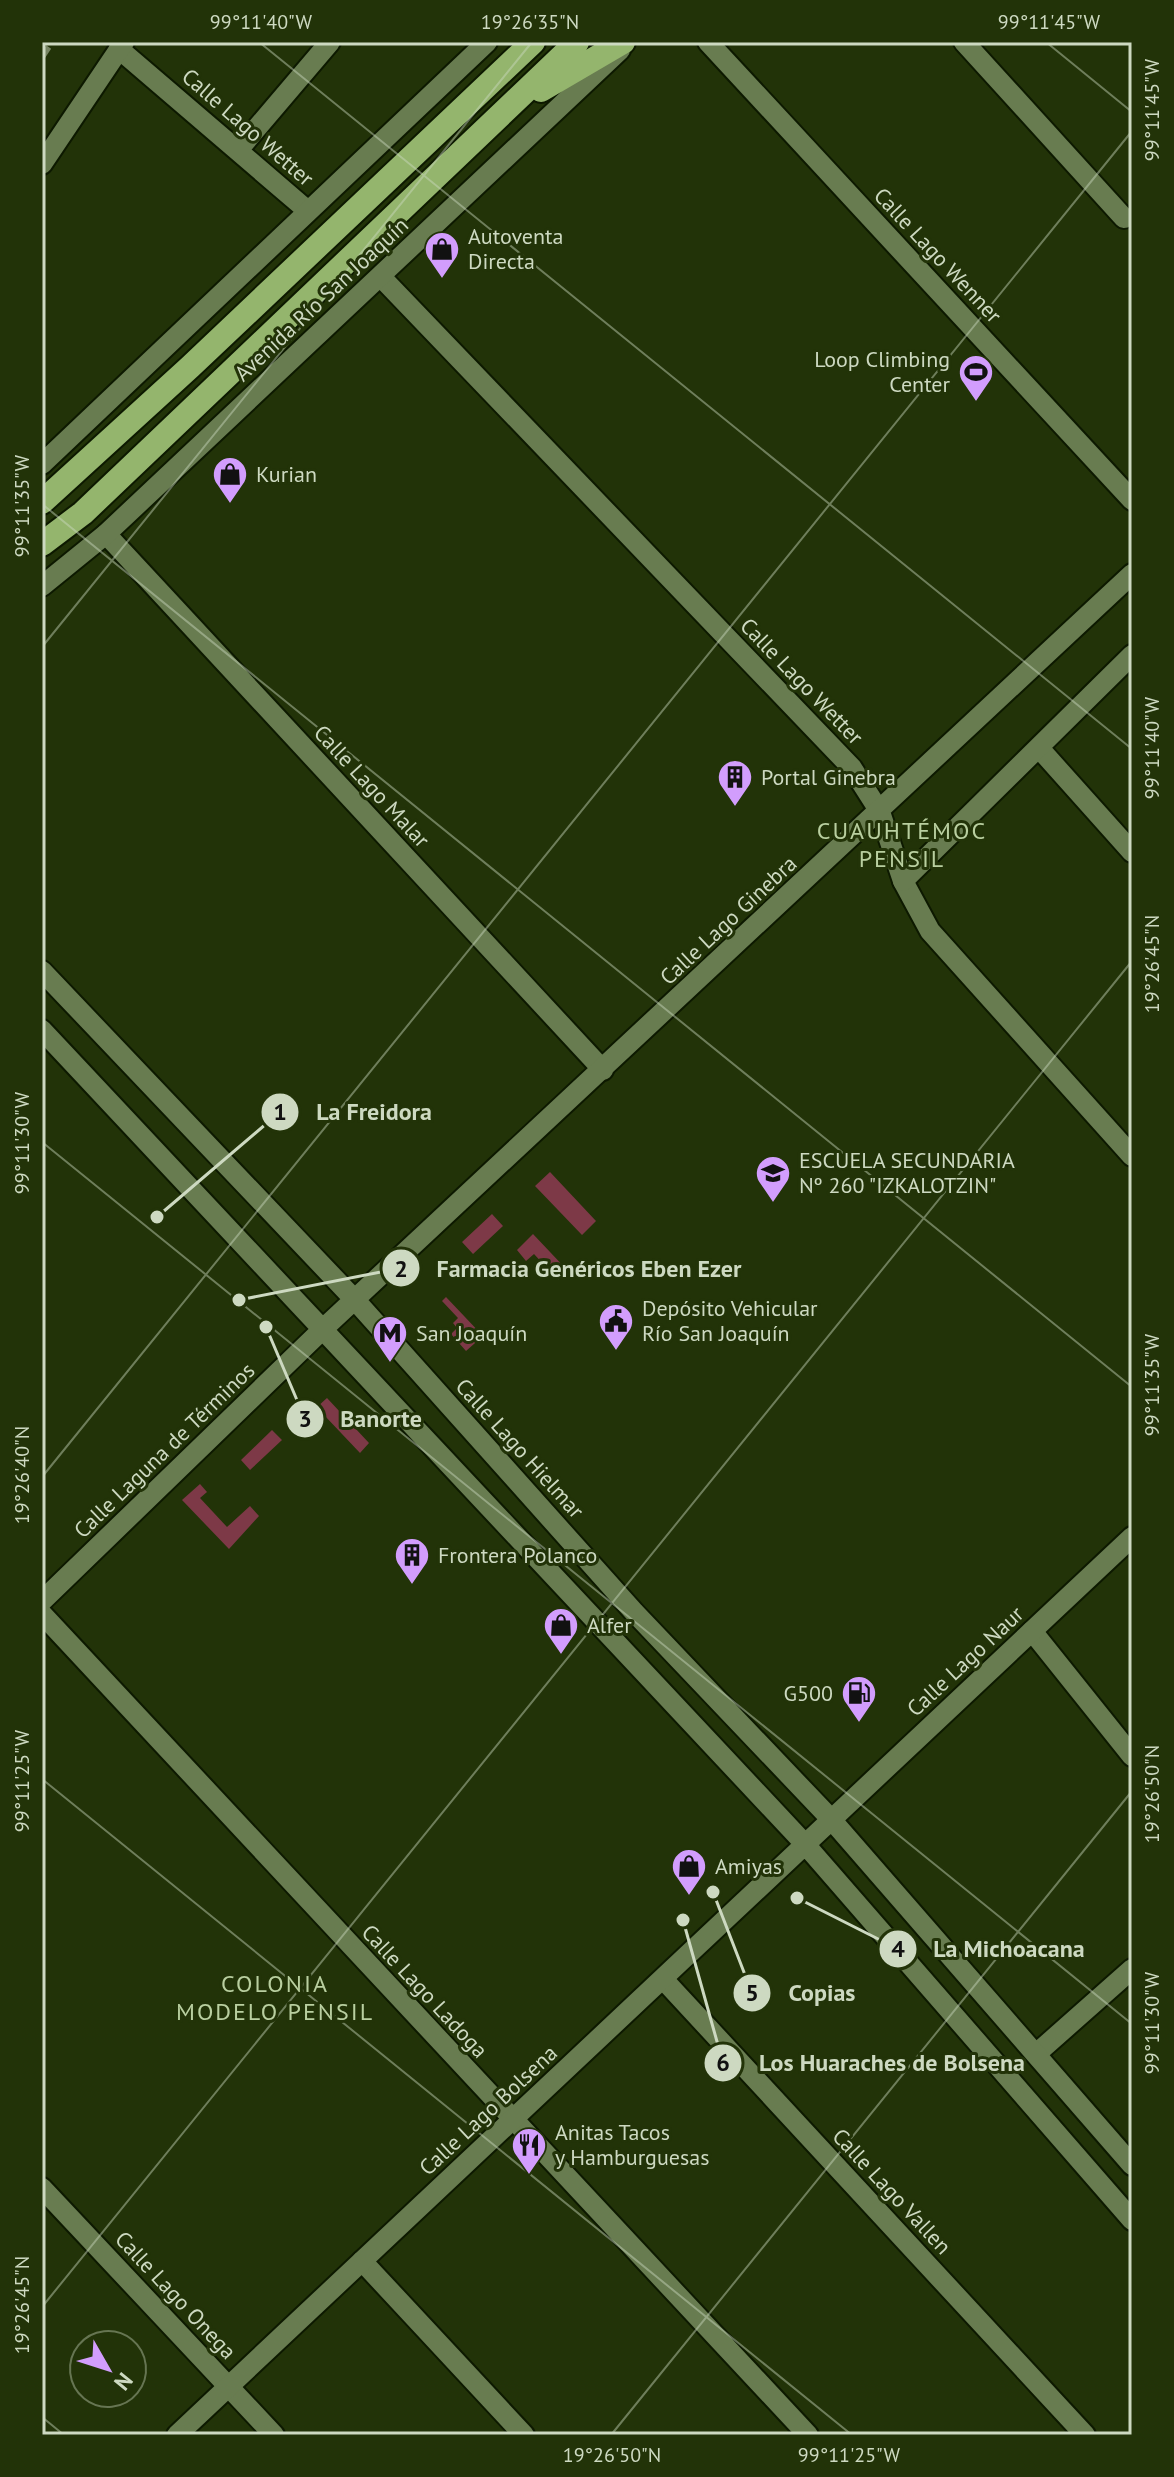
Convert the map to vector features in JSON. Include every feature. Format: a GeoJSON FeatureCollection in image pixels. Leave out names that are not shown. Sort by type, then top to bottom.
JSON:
{"type":"FeatureCollection","features":[{"type":"Feature","properties":{"kind":"highway"},"geometry":{"type":"LineString","coordinates":[[495,79],[520,42]]}},
{"type":"Feature","properties":{"kind":"highway","name":"Avenida Río San Joaquín"},"geometry":{"type":"LineString","coordinates":[[42,502],[190,367],[533,42]]}},
{"type":"Feature","properties":{"kind":"highway","name":"Avenida Río San Joaquín"},"geometry":{"type":"LineString","coordinates":[[42,544],[83,513],[577,42]]}},
{"type":"Feature","properties":{"kind":"highway"},"geometry":{"type":"LineString","coordinates":[[504,111],[626,42]]}},
{"type":"Feature","properties":{"kind":"street"},"geometry":{"type":"LineString","coordinates":[[239,149],[330,42]]}},
{"type":"Feature","properties":{"kind":"street"},"geometry":{"type":"LineString","coordinates":[[42,464],[487,42]]}},
{"type":"Feature","properties":{"kind":"street","name":"Avenida Río San Joaquín"},"geometry":{"type":"LineString","coordinates":[[42,586],[106,534],[382,278],[626,42]]}},
{"type":"Feature","properties":{"kind":"street","name":"Calle Lago Wenner"},"geometry":{"type":"LineString","coordinates":[[708,42],[1132,500]]}},
{"type":"Feature","properties":{"kind":"street"},"geometry":{"type":"LineString","coordinates":[[964,42],[1124,218]]}},
{"type":"Feature","properties":{"kind":"street"},"geometry":{"type":"LineString","coordinates":[[42,164],[121,46]]}},
{"type":"Feature","properties":{"kind":"street","name":"Calle Lago Wetter"},"geometry":{"type":"LineString","coordinates":[[121,46],[308,211]]}},
{"type":"Feature","properties":{"kind":"street","name":"Calle Lago Wetter"},"geometry":{"type":"LineString","coordinates":[[382,278],[852,768],[880,812],[903,881],[930,931],[1132,1156]]}},
{"type":"Feature","properties":{"kind":"street","name":"Calle Lago Malar"},"geometry":{"type":"LineString","coordinates":[[106,534],[603,1070]]}},
{"type":"Feature","properties":{"kind":"street","name":"Calle Lago Ginebra"},"geometry":{"type":"LineString","coordinates":[[355,1300],[1132,574]]}},
{"type":"Feature","properties":{"kind":"street"},"geometry":{"type":"LineString","coordinates":[[903,881],[1132,655]]}},
{"type":"Feature","properties":{"kind":"street"},"geometry":{"type":"LineString","coordinates":[[1039,748],[1132,852]]}},
{"type":"Feature","properties":{"kind":"street","name":"Calle Lago Hielmar"},"geometry":{"type":"LineString","coordinates":[[42,971],[355,1300],[634,1612],[830,1818],[1132,2165]]}},
{"type":"Feature","properties":{"kind":"street"},"geometry":{"type":"LineString","coordinates":[[42,1030],[804,1843],[1132,2220]]}},
{"type":"Feature","properties":{"kind":"street","name":"Calle Laguna de Términos"},"geometry":{"type":"LineString","coordinates":[[42,1601],[355,1300]]}},
{"type":"Feature","properties":{"kind":"street","name":"Calle Lago Naur"},"geometry":{"type":"LineString","coordinates":[[830,1818],[1132,1537]]}},
{"type":"Feature","properties":{"kind":"street","name":"Calle Lago Ladoga"},"geometry":{"type":"LineString","coordinates":[[42,1614],[808,2435]]}},
{"type":"Feature","properties":{"kind":"street"},"geometry":{"type":"LineString","coordinates":[[1032,1631],[1132,1756]]}},
{"type":"Feature","properties":{"kind":"street","name":"Calle Lago Bolsena"},"geometry":{"type":"LineString","coordinates":[[177,2435],[830,1818]]}},
{"type":"Feature","properties":{"kind":"street"},"geometry":{"type":"LineString","coordinates":[[1036,2054],[1132,1969]]}},
{"type":"Feature","properties":{"kind":"street","name":"Calle Lago Vallen"},"geometry":{"type":"LineString","coordinates":[[663,1979],[1085,2435]]}},
{"type":"Feature","properties":{"kind":"street","name":"Calle Lago Onega"},"geometry":{"type":"LineString","coordinates":[[42,2188],[274,2435]]}},
{"type":"Feature","properties":{"kind":"street"},"geometry":{"type":"LineString","coordinates":[[362,2261],[524,2435]]}},
{"type":"Feature","properties":{"kind":"shaded area"},"geometry":{"type":"Polygon","coordinates":[[[550,1172],[596,1221],[582,1235],[535,1186],[550,1172]]]}},
{"type":"Feature","properties":{"kind":"shaded area"},"geometry":{"type":"Polygon","coordinates":[[[492,1214],[503,1226],[473,1254],[462,1242],[492,1214]]]}},
{"type":"Feature","properties":{"kind":"shaded area"},"geometry":{"type":"Polygon","coordinates":[[[533,1234],[568,1271],[558,1280],[534,1254],[526,1261],[517,1250],[533,1234]]]}},
{"type":"Feature","properties":{"kind":"shaded area"},"geometry":{"type":"Polygon","coordinates":[[[446,1297],[483,1336],[466,1351],[451,1334],[457,1328],[453,1323],[458,1318],[442,1301],[446,1297]]]}},
{"type":"Feature","properties":{"kind":"shaded area"},"geometry":{"type":"Polygon","coordinates":[[[327,1398],[369,1443],[360,1453],[324,1415],[314,1424],[307,1416],[327,1398]]]}},
{"type":"Feature","properties":{"kind":"shaded area"},"geometry":{"type":"Polygon","coordinates":[[[272,1430],[282,1440],[250,1470],[241,1460],[272,1430]]]}},
{"type":"Feature","properties":{"kind":"shaded area"},"geometry":{"type":"Polygon","coordinates":[[[200,1484],[207,1492],[200,1498],[227,1527],[250,1506],[259,1516],[229,1549],[182,1500],[200,1484]]]}},
{"type":"Feature","properties":{"kind":"railway"},"geometry":{"type":"LineString","coordinates":[[42,57],[52,42]]}},
{"type":"Feature","properties":{"kind":"place","name":"Autoventa Directa"},"geometry":{"type":"Point","coordinates":[442,280]}},
{"type":"Feature","properties":{"kind":"place","name":"Loop Climbing Center"},"geometry":{"type":"Point","coordinates":[976,403]}},
{"type":"Feature","properties":{"kind":"place","name":"Kurian"},"geometry":{"type":"Point","coordinates":[230,505]}},
{"type":"Feature","properties":{"kind":"place","name":"Portal Ginebra"},"geometry":{"type":"Point","coordinates":[735,808]}},
{"type":"Feature","properties":{"kind":"place","name":"ESCUELA SECUNDARIA Nº 260 \"IZKALOTZIN\""},"geometry":{"type":"Point","coordinates":[773,1204]}},
{"type":"Feature","properties":{"kind":"place","name":"La Freidora"},"geometry":{"type":"Point","coordinates":[157,1217]}},
{"type":"Feature","properties":{"kind":"place","name":"Farmacia Genéricos Eben Ezer"},"geometry":{"type":"Point","coordinates":[239,1300]}},
{"type":"Feature","properties":{"kind":"place","name":"Banorte"},"geometry":{"type":"Point","coordinates":[266,1327]}},
{"type":"Feature","properties":{"kind":"place","name":"Depósito Vehicular Río San Joaquín"},"geometry":{"type":"Point","coordinates":[616,1352]}},
{"type":"Feature","properties":{"kind":"place","name":"San Joaquín"},"geometry":{"type":"Point","coordinates":[390,1364]}},
{"type":"Feature","properties":{"kind":"place","name":"Frontera Polanco"},"geometry":{"type":"Point","coordinates":[412,1586]}},
{"type":"Feature","properties":{"kind":"place","name":"Alfer"},"geometry":{"type":"Point","coordinates":[561,1656]}},
{"type":"Feature","properties":{"kind":"place","name":"G500"},"geometry":{"type":"Point","coordinates":[859,1724]}},
{"type":"Feature","properties":{"kind":"place","name":"Copias"},"geometry":{"type":"Point","coordinates":[713,1892]}},
{"type":"Feature","properties":{"kind":"place","name":"Amiyas"},"geometry":{"type":"Point","coordinates":[689,1897]}},
{"type":"Feature","properties":{"kind":"place","name":"La Michoacana"},"geometry":{"type":"Point","coordinates":[797,1898]}},
{"type":"Feature","properties":{"kind":"place","name":"Los Huaraches de Bolsena"},"geometry":{"type":"Point","coordinates":[683,1920]}},
{"type":"Feature","properties":{"kind":"place","name":"Anitas Tacos y Hamburguesas"},"geometry":{"type":"Point","coordinates":[529,2176]}},
{"type":"Feature","properties":{"kind":"district","name":"CUAUHTÉMOC PENSIL"},"geometry":{"type":"Point","coordinates":[902,844]}},
{"type":"Feature","properties":{"kind":"district","name":"COLONIA MODELO PENSIL"},"geometry":{"type":"Point","coordinates":[275,1997]}}]}
